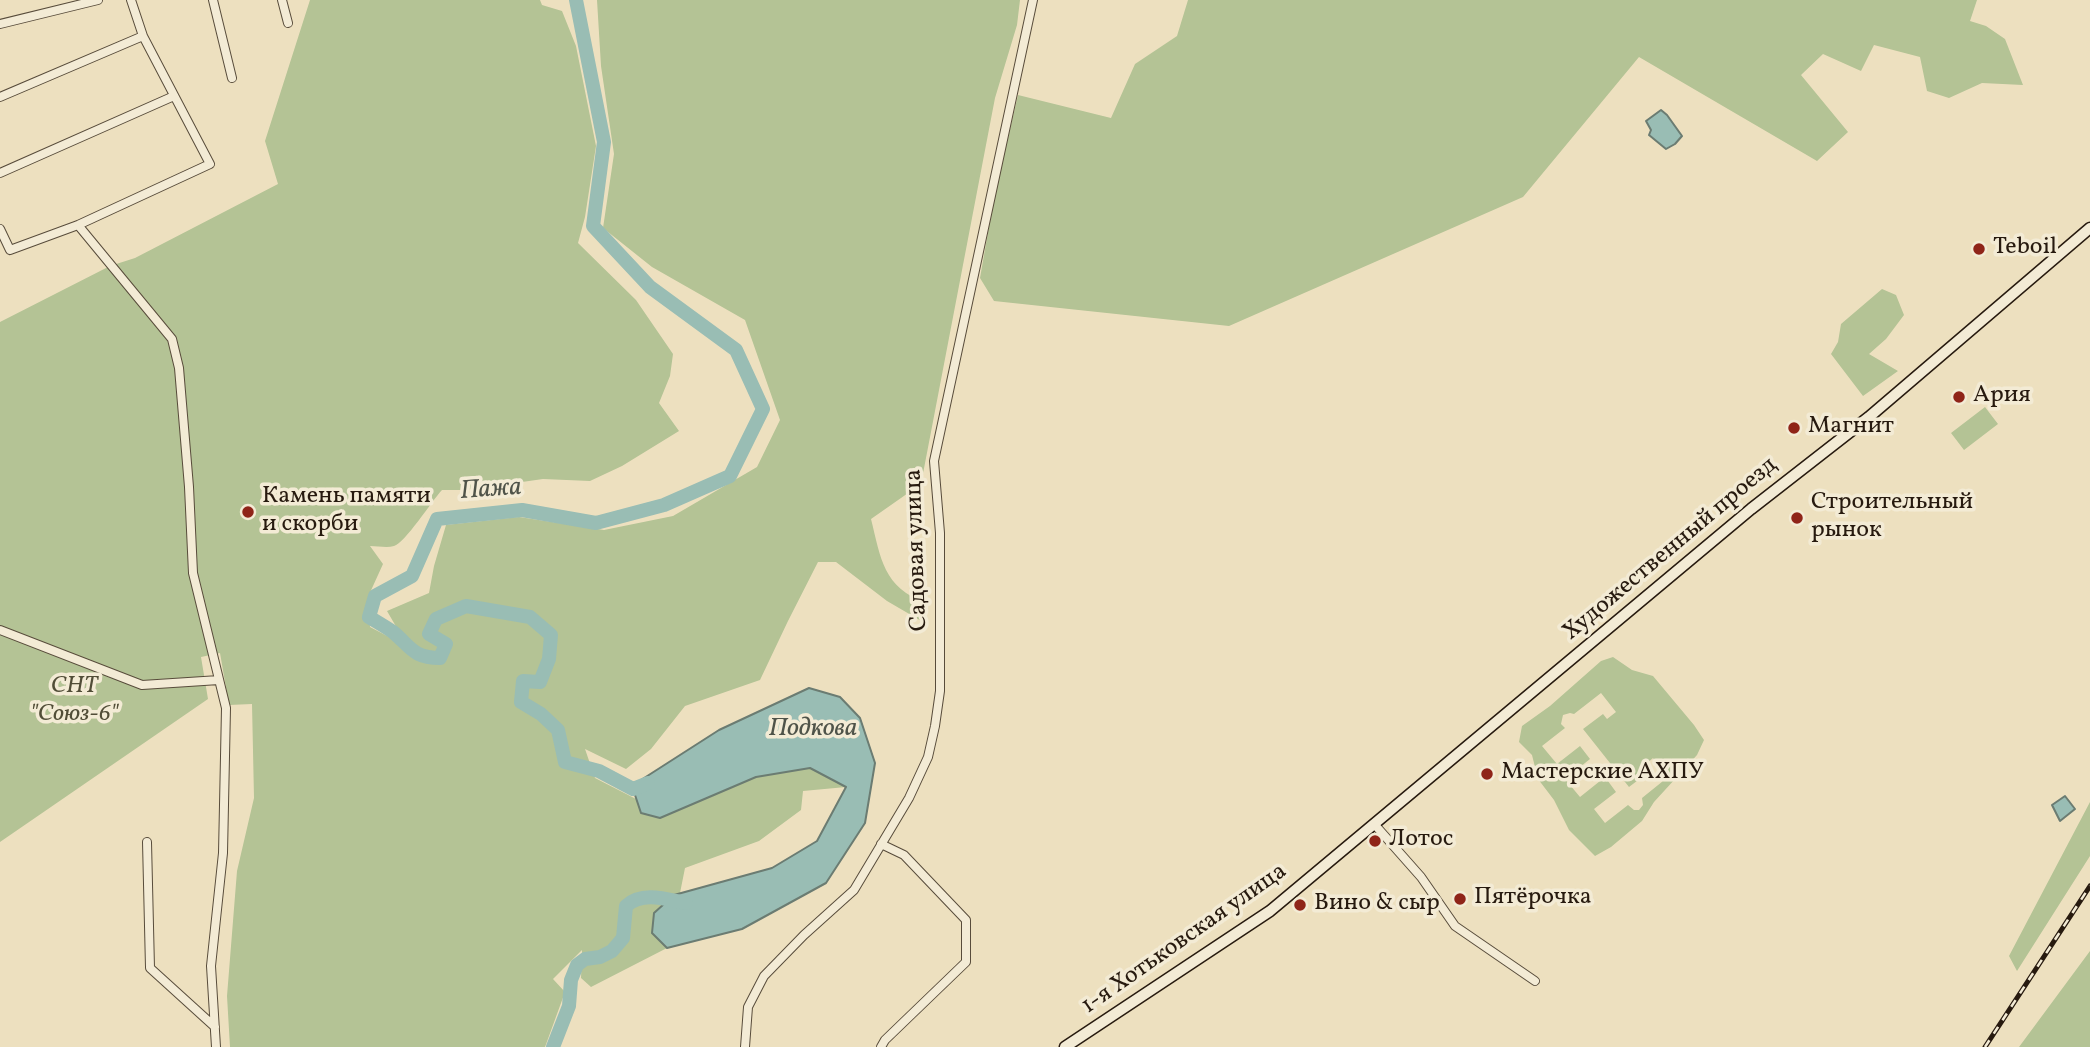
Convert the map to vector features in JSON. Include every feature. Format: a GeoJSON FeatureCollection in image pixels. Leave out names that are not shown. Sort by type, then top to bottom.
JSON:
{"type":"FeatureCollection","features":[{"type":"Feature","properties":{"kind":"main road","name":"Художественный проезд"},"geometry":{"type":"LineString","coordinates":[[1327,865],[1751,509],[1869,417],[2090,228]]}},
{"type":"Feature","properties":{"kind":"main road","name":"1-я Хотьковская улица"},"geometry":{"type":"LineString","coordinates":[[1065,1047],[1251,925],[1327,865]]}},
{"type":"Feature","properties":{"kind":"street"},"geometry":{"type":"LineString","coordinates":[[0,24],[98,0]]}},
{"type":"Feature","properties":{"kind":"street"},"geometry":{"type":"LineString","coordinates":[[0,255],[78,226],[211,164],[143,36],[131,0]]}},
{"type":"Feature","properties":{"kind":"street"},"geometry":{"type":"LineString","coordinates":[[213,0],[232,78]]}},
{"type":"Feature","properties":{"kind":"street"},"geometry":{"type":"LineString","coordinates":[[282,0],[288,23]]}},
{"type":"Feature","properties":{"kind":"street","name":"Садовая улица"},"geometry":{"type":"LineString","coordinates":[[745,1047],[748,1007],[764,976],[854,890],[909,798],[928,757],[940,691],[940,533],[934,461],[1033,0]]}},
{"type":"Feature","properties":{"kind":"street"},"geometry":{"type":"LineString","coordinates":[[0,97],[143,36]]}},
{"type":"Feature","properties":{"kind":"street"},"geometry":{"type":"LineString","coordinates":[[0,173],[174,96]]}},
{"type":"Feature","properties":{"kind":"street"},"geometry":{"type":"LineString","coordinates":[[78,226],[172,339],[179,368],[190,487],[193,573],[226,708],[223,853],[211,966],[216,1047]]}},
{"type":"Feature","properties":{"kind":"street"},"geometry":{"type":"LineString","coordinates":[[0,229],[10,250]]}},
{"type":"Feature","properties":{"kind":"street"},"geometry":{"type":"LineString","coordinates":[[0,630],[142,685],[219,680]]}},
{"type":"Feature","properties":{"kind":"street"},"geometry":{"type":"LineString","coordinates":[[1376,825],[1421,877],[1455,926],[1535,981]]}},
{"type":"Feature","properties":{"kind":"street"},"geometry":{"type":"LineString","coordinates":[[147,842],[150,968],[215,1027]]}},
{"type":"Feature","properties":{"kind":"street"},"geometry":{"type":"LineString","coordinates":[[881,844],[904,856],[966,920],[966,962],[881,1047]]}},
{"type":"Feature","properties":{"kind":"green space","name":"СНТ \"Союз-6\""},"geometry":{"type":"Polygon","coordinates":[[[310,0],[540,0],[542,5],[562,11],[576,46],[596,146],[585,217],[578,243],[636,300],[673,354],[670,376],[659,403],[679,431],[622,466],[590,481],[543,479],[466,490],[442,490],[399,543],[391,547],[370,546],[383,564],[368,597],[370,627],[408,647],[387,611],[429,593],[446,525],[519,517],[604,530],[673,516],[757,467],[780,420],[745,320],[652,267],[603,228],[614,154],[601,66],[597,0],[1020,0],[1017,25],[995,98],[921,484],[871,519],[881,559],[892,580],[901,589],[926,603],[923,622],[887,601],[836,562],[818,562],[760,680],[685,706],[651,749],[626,769],[585,749],[595,778],[636,799],[642,813],[659,818],[756,777],[810,768],[846,787],[803,791],[801,810],[759,841],[685,868],[680,893],[673,895],[654,913],[652,933],[667,948],[591,987],[581,978],[582,950],[553,979],[565,992],[545,1047],[230,1047],[227,996],[237,871],[254,798],[252,704],[229,705],[220,653],[201,657],[208,699],[0,842],[0,322],[110,266],[135,258],[278,184],[265,141],[310,0]]]}},
{"type":"Feature","properties":{"kind":"green space"},"geometry":{"type":"Polygon","coordinates":[[[1188,0],[1977,0],[1970,21],[1986,26],[2005,39],[2023,85],[1982,83],[1949,98],[1927,91],[1920,57],[1874,45],[1861,71],[1823,54],[1801,75],[1848,132],[1817,161],[1639,57],[1523,197],[1229,326],[994,301],[980,278],[994,198],[1018,95],[1111,118],[1135,64],[1177,36],[1188,0]]]}},
{"type":"Feature","properties":{"kind":"green space"},"geometry":{"type":"Polygon","coordinates":[[[1882,289],[1896,295],[1904,315],[1886,339],[1869,354],[1898,371],[1863,396],[1831,354],[1838,342],[1841,324],[1882,289]]]}},
{"type":"Feature","properties":{"kind":"green space"},"geometry":{"type":"Polygon","coordinates":[[[1985,407],[1998,424],[1964,450],[1951,433],[1985,407]]]}},
{"type":"Feature","properties":{"kind":"green space"},"geometry":{"type":"Polygon","coordinates":[[[1613,657],[1632,670],[1653,676],[1704,740],[1697,755],[1654,802],[1642,821],[1611,847],[1595,856],[1569,830],[1554,800],[1538,779],[1532,755],[1519,742],[1522,726],[1550,706],[1601,661],[1613,657]],[[1601,693],[1574,714],[1563,715],[1561,724],[1565,728],[1542,746],[1557,764],[1580,746],[1590,759],[1565,779],[1580,797],[1605,777],[1616,792],[1594,809],[1605,823],[1628,805],[1639,810],[1643,805],[1642,798],[1668,777],[1653,758],[1645,765],[1650,771],[1629,787],[1583,729],[1603,714],[1607,719],[1616,712],[1601,693]]]}},
{"type":"Feature","properties":{"kind":"green space"},"geometry":{"type":"Polygon","coordinates":[[[2090,802],[2090,856],[2017,971],[2009,956],[2090,802]]]}},
{"type":"Feature","properties":{"kind":"green space"},"geometry":{"type":"Polygon","coordinates":[[[2090,951],[2090,1047],[2019,1047],[2090,951]]]}},
{"type":"Feature","properties":{"kind":"water"},"geometry":{"type":"Polygon","coordinates":[[[1661,110],[1682,136],[1666,149],[1649,135],[1651,130],[1646,121],[1661,110]]]}},
{"type":"Feature","properties":{"kind":"water","name":"Подкова"},"geometry":{"type":"Polygon","coordinates":[[[809,688],[840,697],[860,718],[875,763],[865,823],[826,883],[742,929],[667,948],[652,933],[654,913],[674,895],[772,868],[817,841],[846,787],[810,768],[756,777],[660,818],[641,813],[633,789],[641,780],[719,730],[809,688]]]}},
{"type":"Feature","properties":{"kind":"water"},"geometry":{"type":"Polygon","coordinates":[[[2065,796],[2075,809],[2060,821],[2052,805],[2065,796]]]}},
{"type":"Feature","properties":{"kind":"waterway","name":"Пажа"},"geometry":{"type":"LineString","coordinates":[[576,0],[604,142],[593,226],[650,287],[736,350],[763,409],[730,476],[664,505],[596,523],[522,510],[437,519],[412,576],[375,596],[369,617],[393,632],[418,654],[440,658],[446,644],[429,634],[436,619],[466,606],[530,617],[551,635],[549,659],[540,682],[523,681],[521,702],[541,714],[558,730],[565,762],[599,771],[633,789],[648,783]]}},
{"type":"Feature","properties":{"kind":"waterway","name":"Пажа"},"geometry":{"type":"LineString","coordinates":[[553,1047],[569,1006],[571,980],[577,965],[585,959],[600,957],[612,951],[623,938],[626,906],[632,901],[647,897],[686,903]]}},
{"type":"Feature","properties":{"kind":"railway"},"geometry":{"type":"LineString","coordinates":[[1985,1047],[2090,886]]}},
{"type":"Feature","properties":{"kind":"place","name":"Teboil"},"geometry":{"type":"Point","coordinates":[1979,249]}},
{"type":"Feature","properties":{"kind":"place","name":"Ария"},"geometry":{"type":"Point","coordinates":[1959,397]}},
{"type":"Feature","properties":{"kind":"place","name":"Магнит"},"geometry":{"type":"Point","coordinates":[1794,428]}},
{"type":"Feature","properties":{"kind":"place","name":"Камень памяти и скорби"},"geometry":{"type":"Point","coordinates":[248,512]}},
{"type":"Feature","properties":{"kind":"place","name":"Строительный рынок"},"geometry":{"type":"Point","coordinates":[1797,518]}},
{"type":"Feature","properties":{"kind":"place","name":"Мастерские АХПУ"},"geometry":{"type":"Point","coordinates":[1487,774]}},
{"type":"Feature","properties":{"kind":"place","name":"Лотос"},"geometry":{"type":"Point","coordinates":[1375,841]}},
{"type":"Feature","properties":{"kind":"place","name":"Пятёрочка"},"geometry":{"type":"Point","coordinates":[1460,899]}},
{"type":"Feature","properties":{"kind":"place","name":"Вино & сыр"},"geometry":{"type":"Point","coordinates":[1300,905]}}]}
